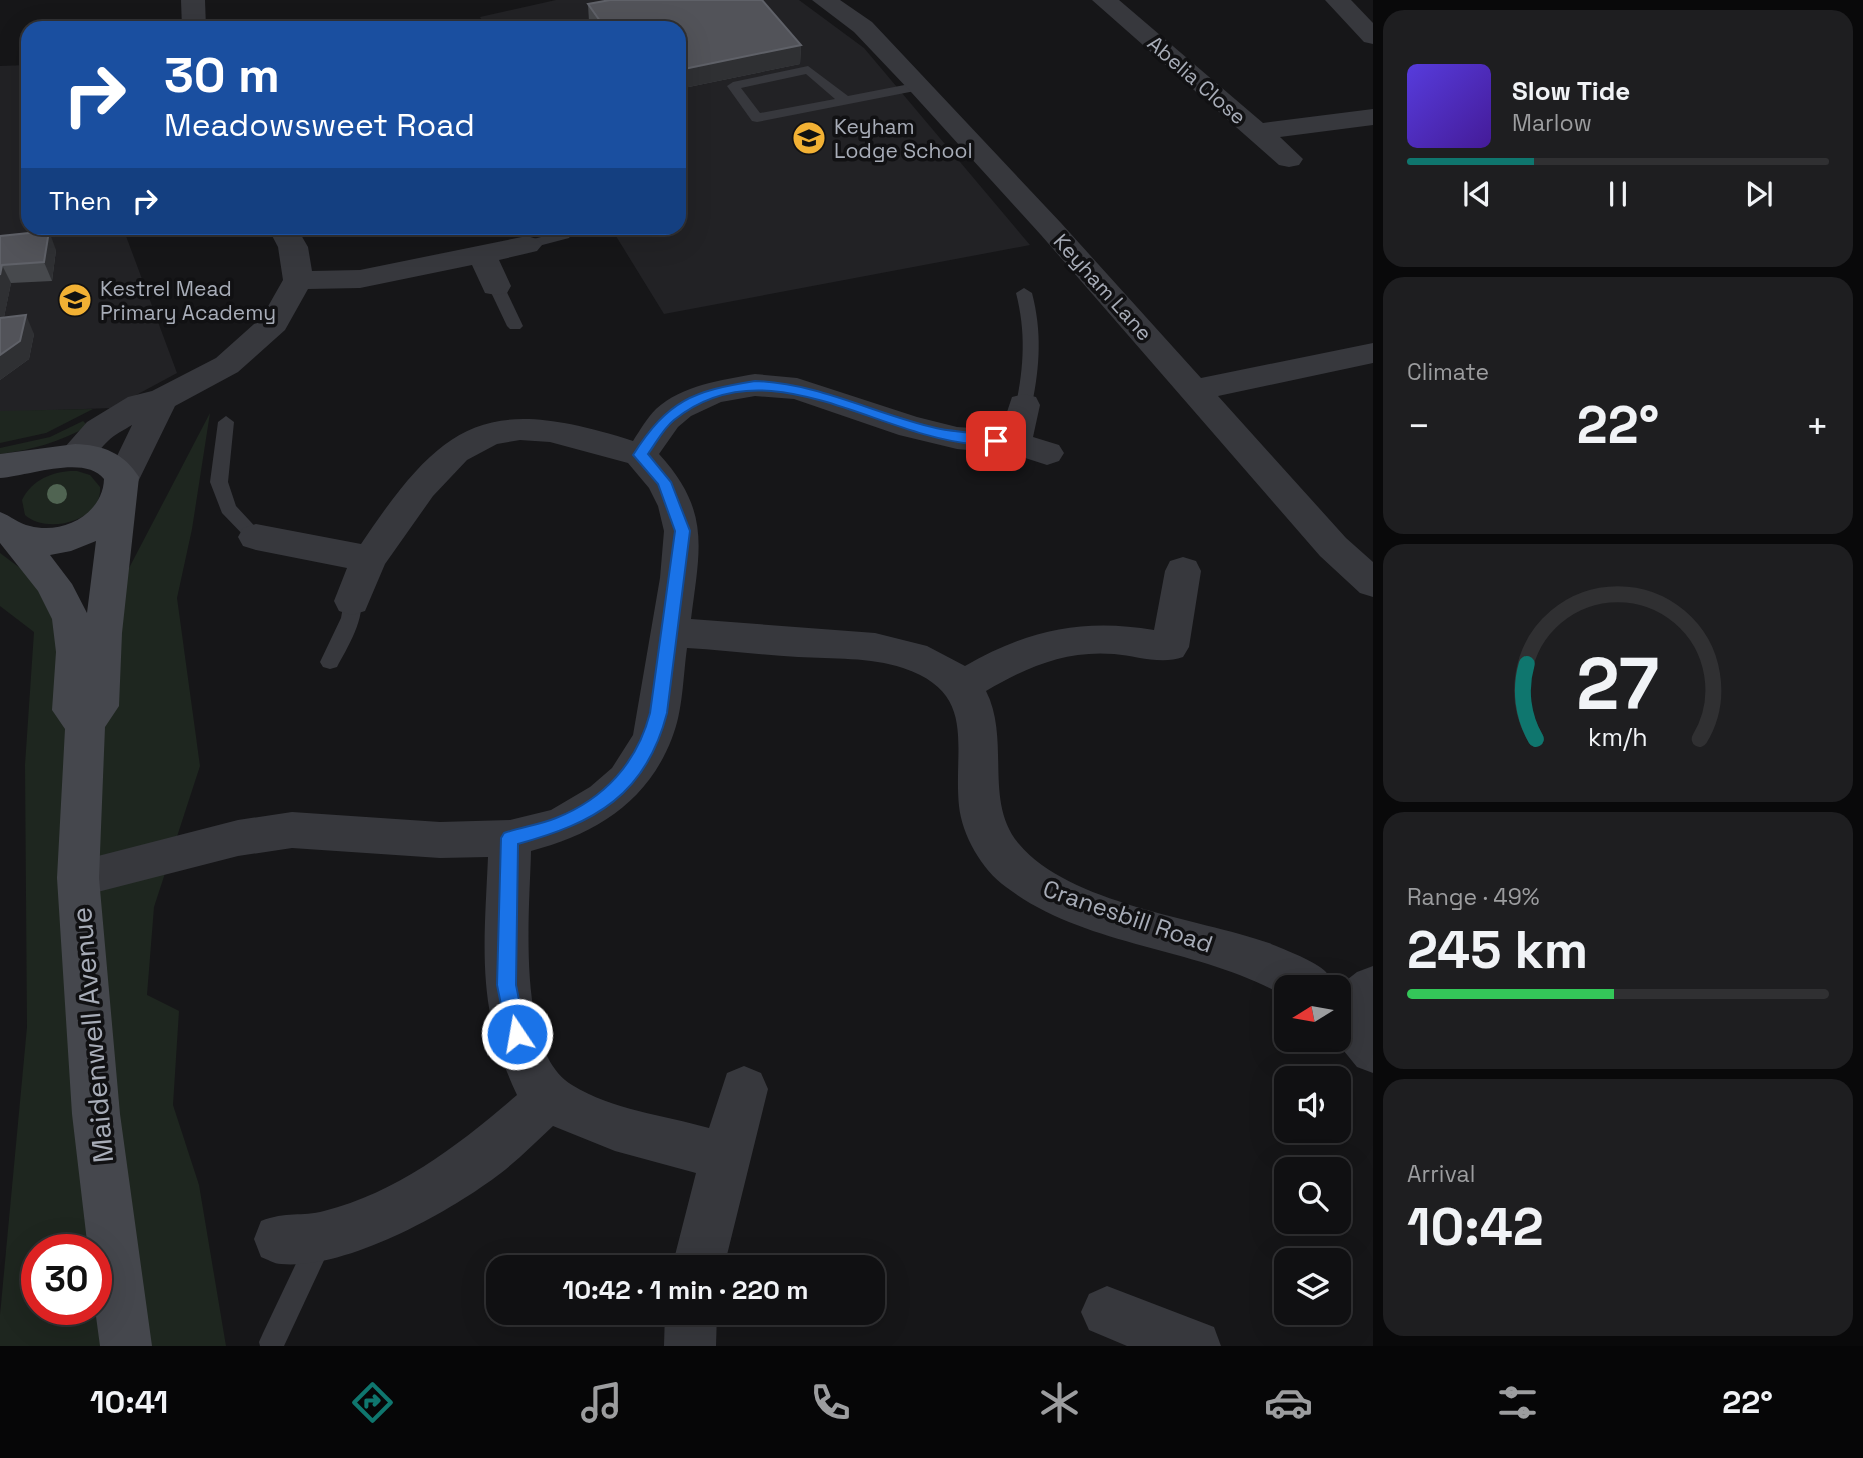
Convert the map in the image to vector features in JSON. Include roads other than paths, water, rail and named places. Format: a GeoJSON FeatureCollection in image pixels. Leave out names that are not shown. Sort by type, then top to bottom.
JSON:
{"type":"FeatureCollection","features":[{"type":"Feature","properties":{"kind":"street"},"geometry":{"type":"LineString","coordinates":[[193,0],[194,21]]}},
{"type":"Feature","properties":{"kind":"street","name":"Keyham Lane"},"geometry":{"type":"LineString","coordinates":[[824,0],[863,27],[920,86],[1196,390],[1333,547],[1373,583]]}},
{"type":"Feature","properties":{"kind":"street","name":"Abelia Close"},"geometry":{"type":"LineString","coordinates":[[1105,0],[1289,159]]}},
{"type":"Feature","properties":{"kind":"street"},"geometry":{"type":"LineString","coordinates":[[1338,0],[1373,37]]}},
{"type":"Feature","properties":{"kind":"street","name":"Abelia Close"},"geometry":{"type":"LineString","coordinates":[[1257,132],[1373,117]]}},
{"type":"Feature","properties":{"kind":"street"},"geometry":{"type":"LineString","coordinates":[[163,399],[140,440],[120,493],[106,519],[78,536],[38,542],[4,521],[17,477],[62,458],[139,405],[163,399],[227,365],[274,323],[298,280],[293,247],[287,235]]}},
{"type":"Feature","properties":{"kind":"street"},"geometry":{"type":"LineString","coordinates":[[298,280],[359,279],[527,246]]}},
{"type":"Feature","properties":{"kind":"street"},"geometry":{"type":"LineString","coordinates":[[483,256],[496,286]]}},
{"type":"Feature","properties":{"kind":"street"},"geometry":{"type":"LineString","coordinates":[[1196,390],[1373,354]]}},
{"type":"Feature","properties":{"kind":"street"},"geometry":{"type":"LineString","coordinates":[[640,455],[666,419],[679,408],[713,392],[755,385],[797,389],[911,427],[957,438],[1031,448],[1024,405]]}},
{"type":"Feature","properties":{"kind":"street"},"geometry":{"type":"LineString","coordinates":[[78,878],[238,838],[292,830],[440,840],[510,838],[561,825],[584,813],[626,780],[642,759],[653,737],[659,713],[682,531],[664,482],[640,455],[536,429],[519,429],[485,436],[455,452],[421,489],[370,559],[352,601]]}},
{"type":"Feature","properties":{"kind":"street"},"geometry":{"type":"LineString","coordinates":[[0,466],[62,458],[106,462],[119,474],[120,493]]}},
{"type":"Feature","properties":{"kind":"street","name":"Maidenwell Avenue"},"geometry":{"type":"LineString","coordinates":[[120,493],[103,633],[99,706],[85,723],[78,878],[96,1114],[126,1346]]}},
{"type":"Feature","properties":{"kind":"street","name":"Maidenwell Avenue"},"geometry":{"type":"LineString","coordinates":[[4,521],[64,603],[71,621],[74,653],[72,710],[85,723]]}},
{"type":"Feature","properties":{"kind":"street"},"geometry":{"type":"LineString","coordinates":[[256,537],[370,559]]}},
{"type":"Feature","properties":{"kind":"street"},"geometry":{"type":"LineString","coordinates":[[669,632],[877,648],[932,664],[963,686],[1019,654],[1060,642],[1122,638],[1170,647],[1183,571]]}},
{"type":"Feature","properties":{"kind":"street","name":"Cranesbill Road"},"geometry":{"type":"LineString","coordinates":[[963,686],[973,699],[977,715],[980,808],[985,826],[993,844],[1018,872],[1034,884],[1072,902],[1247,956],[1292,975]]}},
{"type":"Feature","properties":{"kind":"street"},"geometry":{"type":"LineString","coordinates":[[510,838],[507,985],[517,1034],[532,1075],[549,1098],[585,1118],[725,1157]]}},
{"type":"Feature","properties":{"kind":"street","name":"Cranesbill Road"},"geometry":{"type":"LineString","coordinates":[[1351,1015],[1373,1051]]}},
{"type":"Feature","properties":{"kind":"street"},"geometry":{"type":"LineString","coordinates":[[701,1255],[744,1089]]}},
{"type":"Feature","properties":{"kind":"street"},"geometry":{"type":"LineString","coordinates":[[301,1238],[357,1225],[428,1193],[484,1155],[549,1098]]}},
{"type":"Feature","properties":{"kind":"street"},"geometry":{"type":"LineString","coordinates":[[1107,1312],[1195,1346]]}},
{"type":"Feature","properties":{"kind":"street"},"geometry":{"type":"LineString","coordinates":[[690,1346],[691,1325]]}},
{"type":"Feature","properties":{"kind":"lane"},"geometry":{"type":"LineString","coordinates":[[844,99],[808,70],[733,86],[757,118],[920,86]]}},
{"type":"Feature","properties":{"kind":"lane"},"geometry":{"type":"LineString","coordinates":[[527,246],[564,235]]}},
{"type":"Feature","properties":{"kind":"lane"},"geometry":{"type":"LineString","coordinates":[[496,286],[515,326]]}},
{"type":"Feature","properties":{"kind":"lane"},"geometry":{"type":"LineString","coordinates":[[1024,293],[1033,326],[1034,358],[1024,405]]}},
{"type":"Feature","properties":{"kind":"lane"},"geometry":{"type":"LineString","coordinates":[[226,422],[219,482],[228,509],[256,537]]}},
{"type":"Feature","properties":{"kind":"lane"},"geometry":{"type":"LineString","coordinates":[[330,662],[350,618],[352,601]]}},
{"type":"Feature","properties":{"kind":"lane"},"geometry":{"type":"LineString","coordinates":[[272,1342],[301,1238]]}},
{"type":"Feature","properties":{"kind":"place","name":"Keyham Lodge School"},"geometry":{"type":"Point","coordinates":[809,138]}},
{"type":"Feature","properties":{"kind":"place","name":"Kestrel Mead Primary Academy"},"geometry":{"type":"Point","coordinates":[75,300]}}]}
